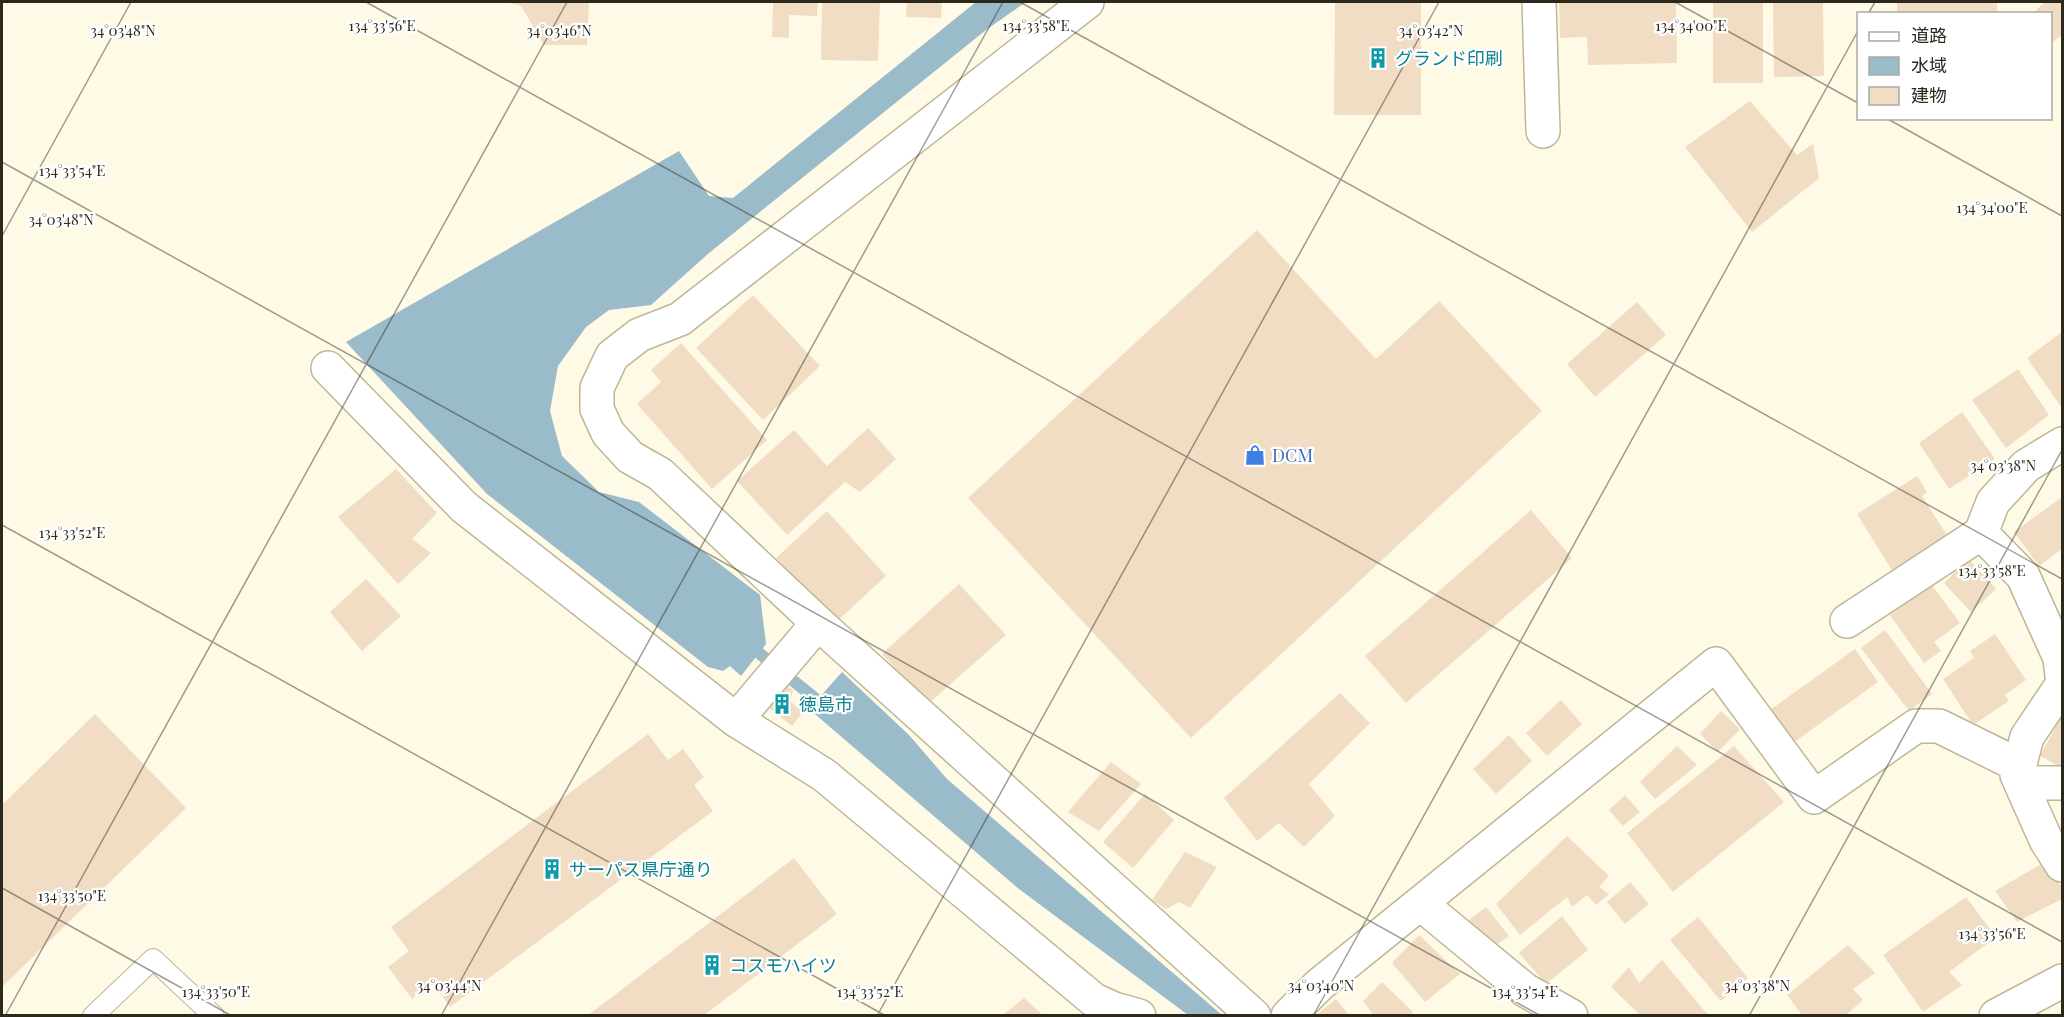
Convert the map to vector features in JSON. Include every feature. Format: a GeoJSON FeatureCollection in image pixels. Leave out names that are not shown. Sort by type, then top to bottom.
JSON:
{"type":"FeatureCollection","features":[{"type":"Feature","properties":{"kind":"street"},"geometry":{"type":"LineString","coordinates":[[1088,2],[680,319],[639,335],[612,356],[597,388],[597,409],[608,433],[630,457],[660,474],[818,622],[1254,1016]]}},
{"type":"Feature","properties":{"kind":"street"},"geometry":{"type":"LineString","coordinates":[[1539,2],[1543,131]]}},
{"type":"Feature","properties":{"kind":"street"},"geometry":{"type":"LineString","coordinates":[[328,368],[464,507],[736,720],[824,775],[1094,999],[1114,1009],[1138,1016]]}},
{"type":"Feature","properties":{"kind":"street"},"geometry":{"type":"LineString","coordinates":[[1846,621],[1981,533],[1992,502],[2026,466],[2062,444]]}},
{"type":"Feature","properties":{"kind":"street"},"geometry":{"type":"LineString","coordinates":[[1981,533],[2023,576],[2062,670],[2027,737],[2020,775],[2046,840],[2062,865]]}},
{"type":"Feature","properties":{"kind":"street"},"geometry":{"type":"LineString","coordinates":[[736,720],[818,622]]}},
{"type":"Feature","properties":{"kind":"street"},"geometry":{"type":"LineString","coordinates":[[1288,1016],[1319,985],[1716,664],[1814,797],[1916,726],[1939,726],[2020,775],[2062,783]]}},
{"type":"Feature","properties":{"kind":"street"},"geometry":{"type":"LineString","coordinates":[[1420,904],[1525,990],[1571,1016]]}},
{"type":"Feature","properties":{"kind":"street"},"geometry":{"type":"LineString","coordinates":[[1996,1016],[2062,981]]}},
{"type":"Feature","properties":{"kind":"lane"},"geometry":{"type":"LineString","coordinates":[[93,1016],[153,959],[214,1016]]}},
{"type":"Feature","properties":{"kind":"water"},"geometry":{"type":"Polygon","coordinates":[[[976,2],[1026,2],[986,30],[709,253],[651,305],[609,310],[586,327],[558,366],[550,411],[562,456],[599,492],[639,502],[760,595],[766,644],[741,676],[730,666],[723,671],[708,667],[487,494],[346,342],[679,151],[709,196],[733,198],[976,2]]]}},
{"type":"Feature","properties":{"kind":"water"},"geometry":{"type":"Polygon","coordinates":[[[842,672],[909,735],[947,779],[1222,1015],[1188,1015],[1019,889],[809,709],[842,672]]]}},
{"type":"Feature","properties":{"kind":"building"},"geometry":{"type":"Polygon","coordinates":[[[506,2],[589,2],[587,45],[544,45],[521,6],[506,2]]]}},
{"type":"Feature","properties":{"kind":"building"},"geometry":{"type":"Polygon","coordinates":[[[773,2],[818,2],[817,16],[789,15],[789,38],[772,37],[773,2]]]}},
{"type":"Feature","properties":{"kind":"building"},"geometry":{"type":"Polygon","coordinates":[[[822,2],[880,2],[878,61],[821,60],[822,2]]]}},
{"type":"Feature","properties":{"kind":"building"},"geometry":{"type":"Polygon","coordinates":[[[907,2],[942,2],[941,18],[906,17],[907,2]]]}},
{"type":"Feature","properties":{"kind":"building","name":"グランド印刷"},"geometry":{"type":"Polygon","coordinates":[[[1335,2],[1421,2],[1421,115],[1334,115],[1335,2]]]}},
{"type":"Feature","properties":{"kind":"building"},"geometry":{"type":"Polygon","coordinates":[[[1559,2],[1676,2],[1677,63],[1588,65],[1587,37],[1560,38],[1559,2]]]}},
{"type":"Feature","properties":{"kind":"building"},"geometry":{"type":"Polygon","coordinates":[[[1713,2],[1763,2],[1763,83],[1713,83],[1713,2]]]}},
{"type":"Feature","properties":{"kind":"building"},"geometry":{"type":"Polygon","coordinates":[[[1773,2],[1823,2],[1824,76],[1774,77],[1773,2]]]}},
{"type":"Feature","properties":{"kind":"building"},"geometry":{"type":"Polygon","coordinates":[[[1897,2],[1997,2],[1997,12],[1897,12],[1897,2]]]}},
{"type":"Feature","properties":{"kind":"building"},"geometry":{"type":"Polygon","coordinates":[[[2045,2],[2062,2],[2062,35],[2052,42],[2052,12],[2034,12],[2045,2]]]}},
{"type":"Feature","properties":{"kind":"building"},"geometry":{"type":"Polygon","coordinates":[[[1750,101],[1797,155],[1813,144],[1819,178],[1752,232],[1685,147],[1750,101]]]}},
{"type":"Feature","properties":{"kind":"building","name":"DCM"},"geometry":{"type":"Polygon","coordinates":[[[1257,230],[1376,359],[1439,301],[1542,411],[1191,738],[968,498],[1257,230]]]}},
{"type":"Feature","properties":{"kind":"building"},"geometry":{"type":"Polygon","coordinates":[[[753,295],[820,366],[763,420],[696,348],[753,295]]]}},
{"type":"Feature","properties":{"kind":"building"},"geometry":{"type":"Polygon","coordinates":[[[1637,302],[1666,335],[1595,397],[1567,364],[1637,302]]]}},
{"type":"Feature","properties":{"kind":"building"},"geometry":{"type":"Polygon","coordinates":[[[2062,332],[2062,408],[2027,358],[2062,332]]]}},
{"type":"Feature","properties":{"kind":"building"},"geometry":{"type":"Polygon","coordinates":[[[681,343],[767,440],[712,489],[637,404],[661,382],[651,370],[681,343]]]}},
{"type":"Feature","properties":{"kind":"building"},"geometry":{"type":"Polygon","coordinates":[[[2018,369],[2049,415],[2006,448],[1972,400],[2018,369]]]}},
{"type":"Feature","properties":{"kind":"building"},"geometry":{"type":"Polygon","coordinates":[[[1962,412],[1995,459],[1949,489],[1919,443],[1962,412]]]}},
{"type":"Feature","properties":{"kind":"building"},"geometry":{"type":"Polygon","coordinates":[[[868,428],[896,459],[860,492],[845,482],[787,535],[737,481],[794,430],[827,466],[868,428]]]}},
{"type":"Feature","properties":{"kind":"building"},"geometry":{"type":"Polygon","coordinates":[[[396,469],[437,513],[412,539],[431,553],[398,584],[338,517],[396,469]]]}},
{"type":"Feature","properties":{"kind":"building"},"geometry":{"type":"Polygon","coordinates":[[[1917,476],[1927,492],[1922,496],[1948,537],[1893,572],[1857,514],[1917,476]]]}},
{"type":"Feature","properties":{"kind":"building"},"geometry":{"type":"Polygon","coordinates":[[[2062,497],[2062,549],[2039,566],[2014,532],[2062,497]]]}},
{"type":"Feature","properties":{"kind":"building"},"geometry":{"type":"Polygon","coordinates":[[[1531,510],[1572,558],[1406,703],[1365,656],[1531,510]]]}},
{"type":"Feature","properties":{"kind":"building"},"geometry":{"type":"Polygon","coordinates":[[[827,511],[886,576],[835,623],[776,558],[827,511]]]}},
{"type":"Feature","properties":{"kind":"building"},"geometry":{"type":"Polygon","coordinates":[[[1969,559],[1996,589],[1971,612],[1944,583],[1969,559]]]}},
{"type":"Feature","properties":{"kind":"building"},"geometry":{"type":"Polygon","coordinates":[[[366,579],[401,616],[362,651],[330,612],[366,579]]]}},
{"type":"Feature","properties":{"kind":"building"},"geometry":{"type":"Polygon","coordinates":[[[959,584],[1006,635],[928,704],[882,654],[959,584]]]}},
{"type":"Feature","properties":{"kind":"building"},"geometry":{"type":"Polygon","coordinates":[[[1932,585],[1960,623],[1934,642],[1941,651],[1924,663],[1890,615],[1932,585]]]}},
{"type":"Feature","properties":{"kind":"building"},"geometry":{"type":"Polygon","coordinates":[[[1885,630],[1932,694],[1909,711],[1861,648],[1885,630]]]}},
{"type":"Feature","properties":{"kind":"building"},"geometry":{"type":"Polygon","coordinates":[[[1995,634],[2026,680],[2005,695],[2009,701],[1973,725],[1943,679],[1974,658],[1970,651],[1995,634]]]}},
{"type":"Feature","properties":{"kind":"building"},"geometry":{"type":"Polygon","coordinates":[[[1855,649],[1878,682],[1793,743],[1770,710],[1855,649]]]}},
{"type":"Feature","properties":{"kind":"building","name":"徳島市"},"geometry":{"type":"Polygon","coordinates":[[[786,685],[793,690],[790,701],[803,712],[792,726],[768,707],[786,685]]]}},
{"type":"Feature","properties":{"kind":"building"},"geometry":{"type":"Polygon","coordinates":[[[1340,693],[1370,723],[1309,784],[1335,816],[1304,847],[1279,823],[1257,841],[1224,798],[1340,693]]]}},
{"type":"Feature","properties":{"kind":"building"},"geometry":{"type":"Polygon","coordinates":[[[1561,700],[1582,724],[1547,756],[1526,733],[1561,700]]]}},
{"type":"Feature","properties":{"kind":"building"},"geometry":{"type":"Polygon","coordinates":[[[1721,711],[1740,729],[1718,752],[1700,734],[1721,711]]]}},
{"type":"Feature","properties":{"kind":"building"},"geometry":{"type":"Polygon","coordinates":[[[95,714],[186,808],[2,987],[2,805],[95,714]]]}},
{"type":"Feature","properties":{"kind":"building"},"geometry":{"type":"Polygon","coordinates":[[[2062,715],[2062,768],[2040,756],[2062,715]]]}},
{"type":"Feature","properties":{"kind":"building","name":"サーパス県庁通り"},"geometry":{"type":"Polygon","coordinates":[[[648,734],[668,760],[683,749],[704,777],[694,785],[713,811],[450,1007],[433,983],[412,999],[388,967],[409,951],[391,927],[648,734]]]}},
{"type":"Feature","properties":{"kind":"building"},"geometry":{"type":"Polygon","coordinates":[[[1509,735],[1532,761],[1496,794],[1473,769],[1509,735]]]}},
{"type":"Feature","properties":{"kind":"building"},"geometry":{"type":"Polygon","coordinates":[[[1677,746],[1697,765],[1655,799],[1640,782],[1677,746]]]}},
{"type":"Feature","properties":{"kind":"building"},"geometry":{"type":"Polygon","coordinates":[[[1734,746],[1784,802],[1673,892],[1627,833],[1734,746]]]}},
{"type":"Feature","properties":{"kind":"building"},"geometry":{"type":"Polygon","coordinates":[[[1111,762],[1141,784],[1099,831],[1068,812],[1111,762]]]}},
{"type":"Feature","properties":{"kind":"building"},"geometry":{"type":"Polygon","coordinates":[[[1145,794],[1174,820],[1133,868],[1103,842],[1145,794]]]}},
{"type":"Feature","properties":{"kind":"building"},"geometry":{"type":"Polygon","coordinates":[[[1625,795],[1640,812],[1623,826],[1609,810],[1625,795]]]}},
{"type":"Feature","properties":{"kind":"building"},"geometry":{"type":"Polygon","coordinates":[[[1567,836],[1609,876],[1599,887],[1609,894],[1596,905],[1587,895],[1572,907],[1567,897],[1520,935],[1496,904],[1567,836]]]}},
{"type":"Feature","properties":{"kind":"building"},"geometry":{"type":"Polygon","coordinates":[[[1185,852],[1217,867],[1190,908],[1179,902],[1166,909],[1152,900],[1185,852]]]}},
{"type":"Feature","properties":{"kind":"building","name":"コスモハイツ"},"geometry":{"type":"Polygon","coordinates":[[[794,858],[837,914],[703,1016],[587,1016],[794,858]]]}},
{"type":"Feature","properties":{"kind":"building"},"geometry":{"type":"Polygon","coordinates":[[[2043,863],[2062,887],[2062,899],[2017,922],[1995,891],[2043,863]]]}},
{"type":"Feature","properties":{"kind":"building"},"geometry":{"type":"Polygon","coordinates":[[[1630,882],[1649,904],[1625,924],[1607,902],[1630,882]]]}},
{"type":"Feature","properties":{"kind":"building"},"geometry":{"type":"Polygon","coordinates":[[[1966,897],[1996,937],[1949,972],[1962,985],[1923,1012],[1883,955],[1966,897]]]}},
{"type":"Feature","properties":{"kind":"building"},"geometry":{"type":"Polygon","coordinates":[[[1486,907],[1509,936],[1490,949],[1469,920],[1486,907]]]}},
{"type":"Feature","properties":{"kind":"building"},"geometry":{"type":"Polygon","coordinates":[[[1562,916],[1588,950],[1546,984],[1519,953],[1562,916]]]}},
{"type":"Feature","properties":{"kind":"building"},"geometry":{"type":"Polygon","coordinates":[[[1698,917],[1748,978],[1721,1001],[1670,940],[1698,917]]]}},
{"type":"Feature","properties":{"kind":"building"},"geometry":{"type":"Polygon","coordinates":[[[1419,935],[1460,974],[1425,1002],[1392,963],[1419,935]]]}},
{"type":"Feature","properties":{"kind":"building"},"geometry":{"type":"Polygon","coordinates":[[[1848,945],[1875,973],[1853,989],[1863,1000],[1845,1016],[1803,1016],[1787,995],[1848,945]]]}},
{"type":"Feature","properties":{"kind":"building"},"geometry":{"type":"Polygon","coordinates":[[[1662,960],[1709,1016],[1641,1016],[1611,987],[1629,967],[1639,983],[1662,960]]]}},
{"type":"Feature","properties":{"kind":"building"},"geometry":{"type":"Polygon","coordinates":[[[1382,982],[1413,1012],[1409,1016],[1374,1016],[1363,1001],[1382,982]]]}},
{"type":"Feature","properties":{"kind":"building"},"geometry":{"type":"Polygon","coordinates":[[[1024,998],[1044,1016],[1001,1016],[1024,998]]]}},
{"type":"Feature","properties":{"kind":"building"},"geometry":{"type":"Polygon","coordinates":[[[1336,999],[1350,1016],[1315,1016],[1336,999]]]}},
{"type":"Feature","properties":{"kind":"waterway"},"geometry":{"type":"LineString","coordinates":[[748,644],[828,709]]}},
{"type":"Feature","properties":{"kind":"place","name":"グランド印刷"},"geometry":{"type":"Point","coordinates":[1378,58]}},
{"type":"Feature","properties":{"kind":"place","name":"DCM"},"geometry":{"type":"Point","coordinates":[1255,455]}},
{"type":"Feature","properties":{"kind":"place","name":"徳島市"},"geometry":{"type":"Point","coordinates":[782,704]}},
{"type":"Feature","properties":{"kind":"place","name":"サーパス県庁通り"},"geometry":{"type":"Point","coordinates":[552,869]}},
{"type":"Feature","properties":{"kind":"place","name":"コスモハイツ"},"geometry":{"type":"Point","coordinates":[712,965]}}]}
